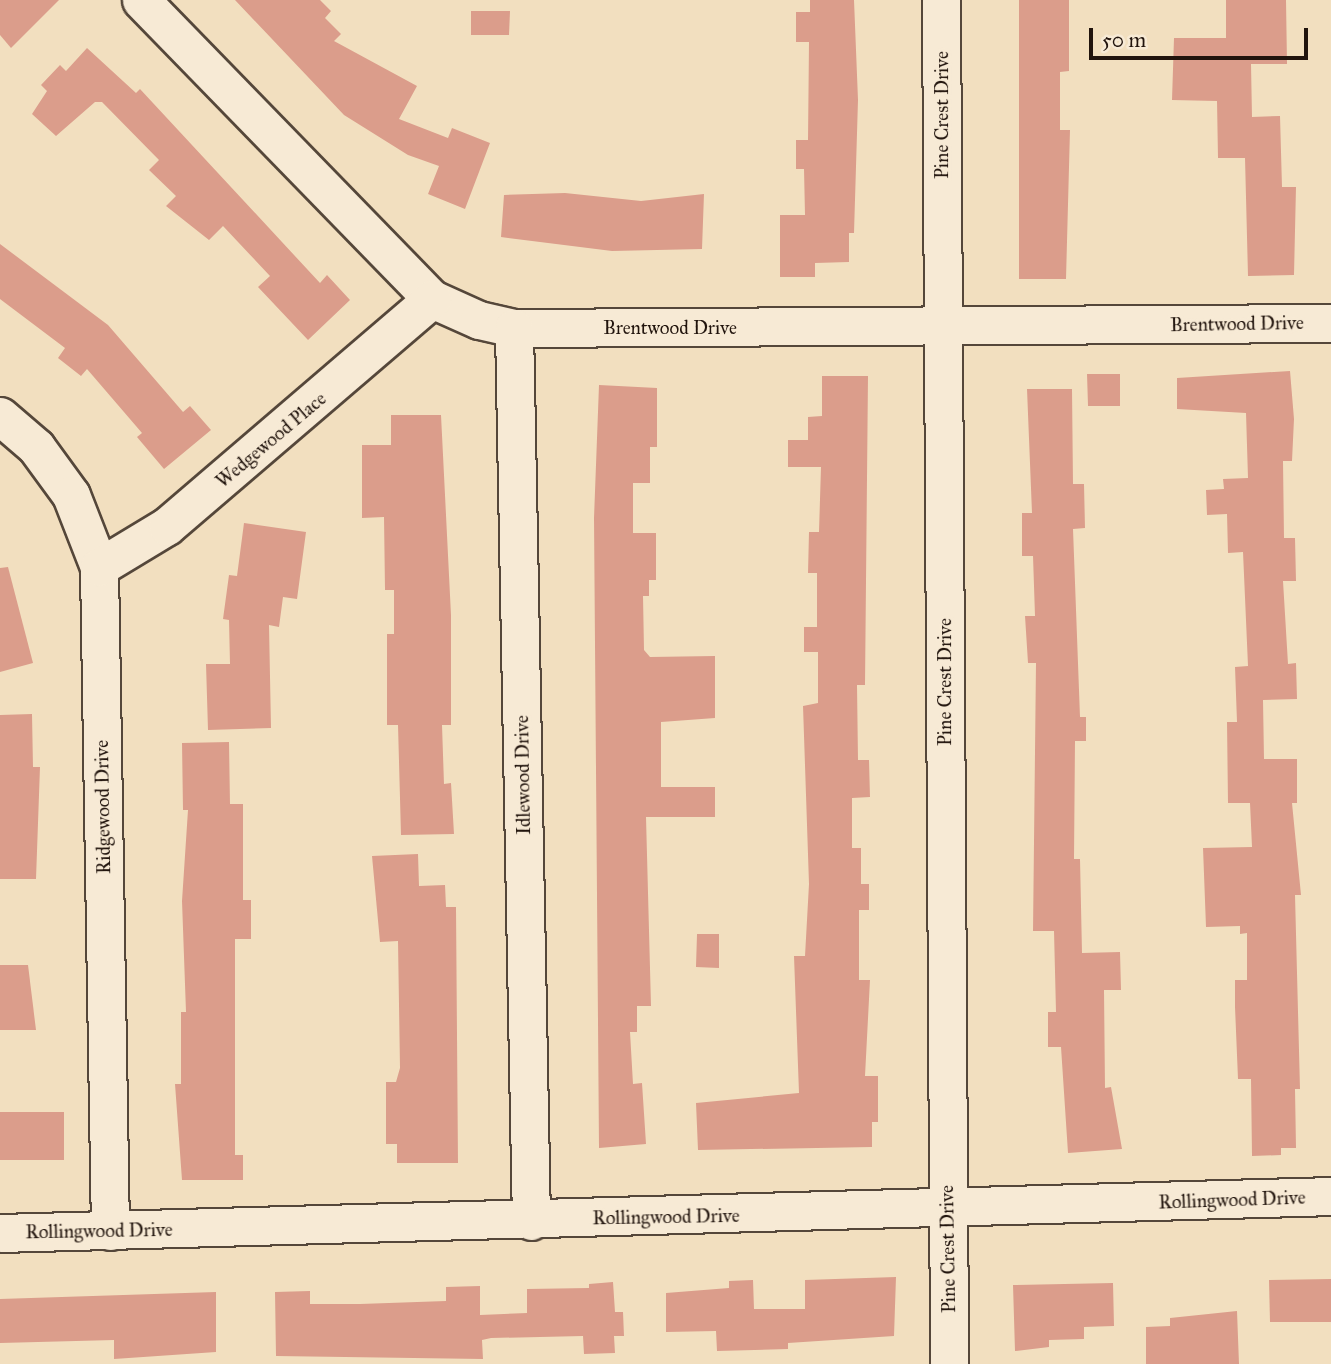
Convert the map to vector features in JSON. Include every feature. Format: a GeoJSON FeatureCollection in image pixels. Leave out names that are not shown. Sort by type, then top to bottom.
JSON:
{"type":"FeatureCollection","features":[{"type":"Feature","properties":{"kind":"street","name":"Brentwood Drive"},"geometry":{"type":"LineString","coordinates":[[141,0],[432,299],[514,328],[1331,323]]}},
{"type":"Feature","properties":{"kind":"street","name":"Pine Crest Drive"},"geometry":{"type":"LineString","coordinates":[[941,0],[950,1364]]}},
{"type":"Feature","properties":{"kind":"street","name":"Wedgewood Place"},"geometry":{"type":"LineString","coordinates":[[99,567],[167,526],[432,299]]}},
{"type":"Feature","properties":{"kind":"street","name":"Idlewood Drive"},"geometry":{"type":"LineString","coordinates":[[514,328],[531,1221]]}},
{"type":"Feature","properties":{"kind":"street","name":"Ridgewood Drive"},"geometry":{"type":"LineString","coordinates":[[0,416],[36,447],[71,495],[99,567],[110,1231]]}},
{"type":"Feature","properties":{"kind":"street","name":"Rollingwood Drive"},"geometry":{"type":"LineString","coordinates":[[0,1233],[948,1210],[1331,1196]]}},
{"type":"Feature","properties":{"kind":"building"},"geometry":{"type":"Polygon","coordinates":[[[0,0],[59,0],[11,48],[0,35],[0,0]]]}},
{"type":"Feature","properties":{"kind":"building"},"geometry":{"type":"Polygon","coordinates":[[[235,0],[320,0],[331,11],[325,18],[341,34],[334,41],[417,86],[399,119],[448,138],[452,128],[490,143],[465,209],[428,194],[439,166],[408,155],[344,115],[235,0]]]}},
{"type":"Feature","properties":{"kind":"building"},"geometry":{"type":"Polygon","coordinates":[[[810,0],[854,0],[858,100],[854,233],[849,233],[849,262],[815,263],[815,277],[780,277],[780,215],[805,215],[804,169],[796,169],[796,140],[808,140],[809,42],[796,42],[796,12],[810,12],[810,0]]]}},
{"type":"Feature","properties":{"kind":"building"},"geometry":{"type":"Polygon","coordinates":[[[1019,0],[1069,0],[1069,71],[1060,72],[1060,130],[1070,130],[1066,279],[1019,279],[1019,0]]]}},
{"type":"Feature","properties":{"kind":"building"},"geometry":{"type":"Polygon","coordinates":[[[1226,0],[1286,0],[1287,64],[1251,64],[1252,117],[1280,116],[1282,187],[1296,187],[1294,275],[1248,276],[1245,158],[1218,158],[1217,101],[1172,100],[1174,38],[1226,38],[1226,0]]]}},
{"type":"Feature","properties":{"kind":"building"},"geometry":{"type":"Polygon","coordinates":[[[471,11],[510,11],[509,35],[471,35],[471,11]]]}},
{"type":"Feature","properties":{"kind":"building"},"geometry":{"type":"Polygon","coordinates":[[[87,48],[136,93],[140,89],[320,283],[327,275],[350,300],[308,340],[258,287],[270,276],[223,226],[209,240],[166,206],[176,196],[149,170],[159,160],[102,102],[95,102],[56,136],[32,114],[47,91],[41,85],[60,65],[66,71],[87,48]]]}},
{"type":"Feature","properties":{"kind":"building"},"geometry":{"type":"Polygon","coordinates":[[[565,193],[641,201],[704,194],[702,249],[612,251],[501,237],[504,195],[565,193]]]}},
{"type":"Feature","properties":{"kind":"building"},"geometry":{"type":"Polygon","coordinates":[[[0,244],[108,325],[183,412],[190,406],[211,430],[164,469],[137,437],[142,433],[87,369],[81,376],[58,358],[65,348],[0,299],[0,244]]]}},
{"type":"Feature","properties":{"kind":"building"},"geometry":{"type":"Polygon","coordinates":[[[1290,371],[1294,419],[1292,461],[1283,461],[1284,538],[1295,538],[1296,581],[1283,581],[1288,664],[1296,663],[1297,699],[1263,700],[1264,759],[1297,759],[1297,803],[1292,803],[1301,895],[1295,895],[1300,1089],[1295,1089],[1296,1148],[1281,1148],[1281,1155],[1252,1156],[1251,1079],[1238,1079],[1235,1007],[1235,980],[1247,980],[1247,933],[1240,934],[1240,926],[1206,927],[1203,848],[1252,847],[1250,803],[1228,803],[1227,722],[1237,722],[1235,667],[1248,666],[1243,552],[1228,553],[1227,514],[1207,515],[1206,490],[1224,489],[1223,479],[1248,478],[1246,413],[1177,409],[1177,378],[1290,371]]]}},
{"type":"Feature","properties":{"kind":"building"},"geometry":{"type":"Polygon","coordinates":[[[1087,374],[1120,374],[1120,406],[1088,406],[1087,374]]]}},
{"type":"Feature","properties":{"kind":"building"},"geometry":{"type":"Polygon","coordinates":[[[822,376],[868,376],[865,685],[857,685],[858,760],[869,760],[870,797],[852,798],[852,848],[861,848],[861,884],[869,884],[869,910],[859,910],[859,980],[870,980],[865,1076],[878,1076],[878,1122],[872,1122],[872,1147],[698,1150],[696,1103],[799,1093],[794,956],[805,956],[809,884],[803,706],[818,703],[818,652],[804,652],[804,627],[817,627],[817,573],[808,573],[809,532],[819,532],[821,467],[788,467],[788,440],[808,440],[808,417],[822,416],[822,376]]]}},
{"type":"Feature","properties":{"kind":"building"},"geometry":{"type":"Polygon","coordinates":[[[599,385],[657,388],[657,447],[650,447],[650,483],[633,483],[633,533],[656,533],[656,580],[649,580],[649,596],[643,596],[644,650],[650,657],[715,656],[715,718],[661,722],[661,787],[715,787],[715,817],[646,817],[651,1006],[637,1006],[637,1032],[630,1032],[633,1084],[642,1083],[646,1144],[599,1148],[594,518],[599,385]]]}},
{"type":"Feature","properties":{"kind":"building"},"geometry":{"type":"Polygon","coordinates":[[[1027,389],[1072,389],[1073,484],[1084,484],[1085,528],[1073,529],[1080,717],[1086,717],[1086,741],[1075,741],[1074,859],[1080,859],[1082,953],[1120,952],[1121,990],[1104,990],[1105,1088],[1111,1087],[1122,1149],[1068,1153],[1061,1047],[1048,1047],[1048,1012],[1056,1012],[1054,931],[1033,931],[1036,663],[1028,663],[1025,616],[1035,616],[1033,556],[1022,556],[1022,513],[1032,513],[1027,389]]]}},
{"type":"Feature","properties":{"kind":"building"},"geometry":{"type":"Polygon","coordinates":[[[391,415],[441,415],[451,615],[451,725],[442,725],[444,784],[451,783],[454,834],[401,835],[398,725],[387,725],[387,634],[394,634],[394,590],[385,590],[384,517],[362,518],[362,445],[391,445],[391,415]]]}},
{"type":"Feature","properties":{"kind":"building"},"geometry":{"type":"Polygon","coordinates":[[[244,523],[306,532],[297,599],[283,597],[279,627],[269,625],[271,728],[208,730],[206,664],[230,664],[229,620],[223,619],[229,575],[237,576],[244,523]]]}},
{"type":"Feature","properties":{"kind":"building"},"geometry":{"type":"Polygon","coordinates":[[[8,567],[33,663],[0,672],[0,568],[8,567]]]}},
{"type":"Feature","properties":{"kind":"building"},"geometry":{"type":"Polygon","coordinates":[[[32,714],[33,767],[40,767],[36,879],[0,879],[0,715],[32,714]]]}},
{"type":"Feature","properties":{"kind":"building"},"geometry":{"type":"Polygon","coordinates":[[[229,742],[230,804],[243,804],[243,900],[251,900],[251,939],[235,939],[235,1155],[243,1155],[243,1180],[182,1180],[175,1084],[181,1084],[181,1012],[186,1012],[182,901],[188,810],[183,810],[182,743],[229,742]]]}},
{"type":"Feature","properties":{"kind":"building"},"geometry":{"type":"Polygon","coordinates":[[[418,854],[419,886],[445,885],[446,907],[456,907],[458,1163],[397,1163],[397,1144],[386,1144],[386,1082],[396,1082],[400,1068],[398,941],[380,942],[372,856],[418,854]]]}},
{"type":"Feature","properties":{"kind":"building"},"geometry":{"type":"Polygon","coordinates":[[[697,934],[719,934],[719,968],[696,967],[697,934]]]}},
{"type":"Feature","properties":{"kind":"building"},"geometry":{"type":"Polygon","coordinates":[[[0,965],[28,965],[36,1030],[0,1030],[0,965]]]}},
{"type":"Feature","properties":{"kind":"building"},"geometry":{"type":"Polygon","coordinates":[[[0,1112],[64,1112],[64,1160],[0,1160],[0,1112]]]}},
{"type":"Feature","properties":{"kind":"building"},"geometry":{"type":"Polygon","coordinates":[[[896,1277],[894,1336],[788,1343],[788,1349],[717,1351],[716,1331],[666,1332],[666,1293],[729,1288],[729,1281],[753,1280],[754,1309],[805,1309],[805,1280],[896,1277]]]}},
{"type":"Feature","properties":{"kind":"building"},"geometry":{"type":"Polygon","coordinates":[[[1331,1279],[1331,1322],[1270,1322],[1269,1280],[1331,1279]]]}},
{"type":"Feature","properties":{"kind":"building"},"geometry":{"type":"Polygon","coordinates":[[[613,1282],[615,1312],[623,1312],[624,1336],[614,1336],[615,1353],[584,1354],[583,1336],[482,1340],[483,1359],[276,1356],[275,1292],[310,1291],[310,1304],[360,1304],[446,1301],[446,1287],[480,1286],[480,1315],[527,1313],[527,1289],[589,1288],[589,1284],[613,1282]]]}},
{"type":"Feature","properties":{"kind":"building"},"geometry":{"type":"Polygon","coordinates":[[[1113,1283],[1114,1326],[1084,1327],[1084,1339],[1049,1340],[1049,1347],[1015,1351],[1013,1285],[1113,1283]]]}},
{"type":"Feature","properties":{"kind":"building"},"geometry":{"type":"Polygon","coordinates":[[[216,1292],[216,1352],[114,1359],[114,1340],[0,1343],[0,1299],[216,1292]]]}},
{"type":"Feature","properties":{"kind":"building"},"geometry":{"type":"Polygon","coordinates":[[[1237,1311],[1239,1364],[1146,1364],[1146,1327],[1170,1326],[1170,1318],[1237,1311]]]}}]}
